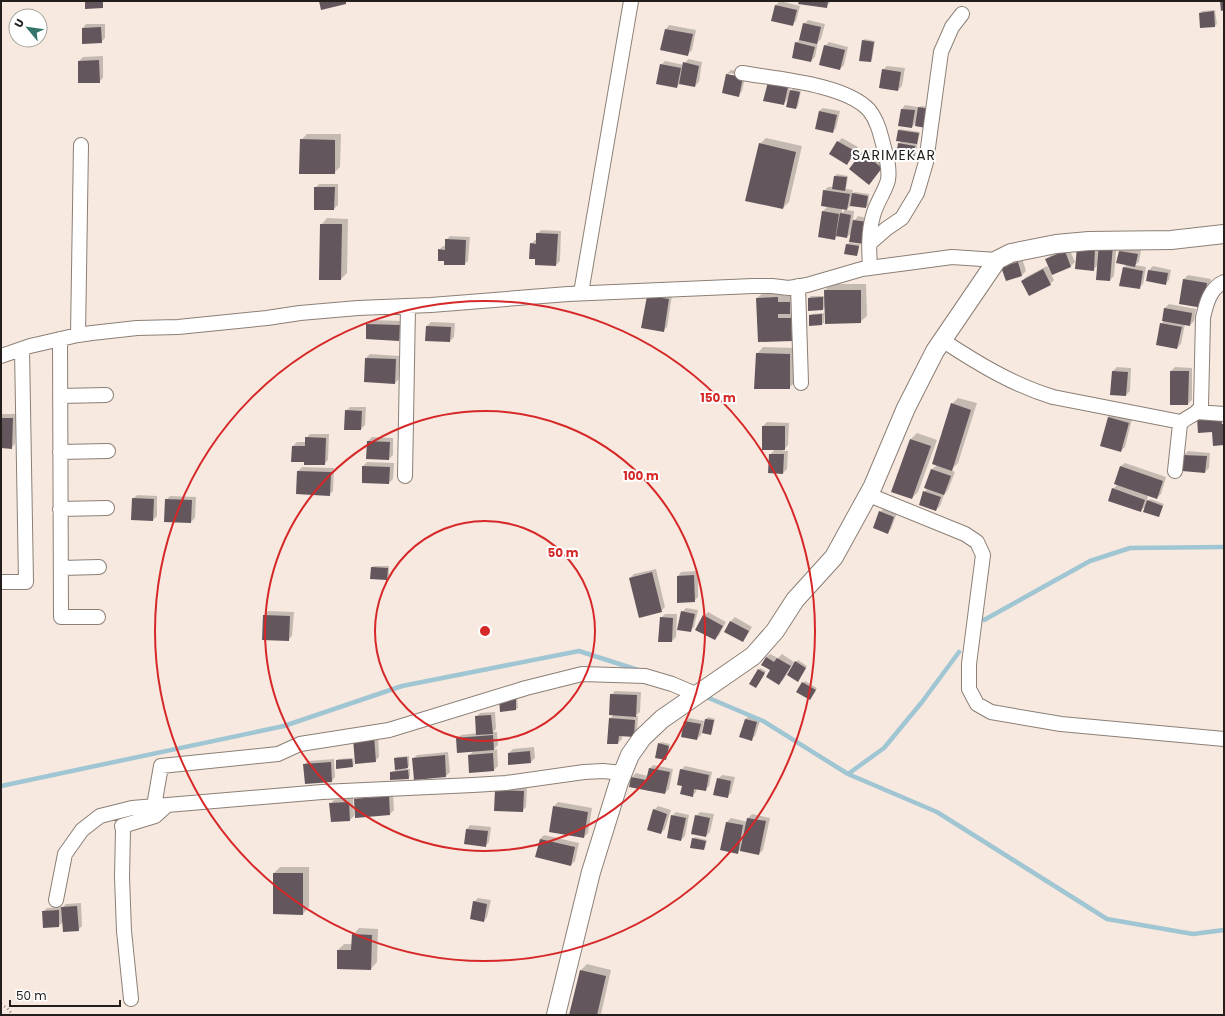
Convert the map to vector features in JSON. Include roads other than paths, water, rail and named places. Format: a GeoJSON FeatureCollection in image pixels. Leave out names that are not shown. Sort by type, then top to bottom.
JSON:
{"type":"FeatureCollection","features":[{"type":"Feature","properties":{"kind":"street"},"geometry":{"type":"LineString","coordinates":[[581,293],[631,1]]}},
{"type":"Feature","properties":{"kind":"street"},"geometry":{"type":"LineString","coordinates":[[870,243],[902,218],[917,193],[929,150],[942,52],[952,27],[962,14]]}},
{"type":"Feature","properties":{"kind":"street"},"geometry":{"type":"LineString","coordinates":[[742,73],[790,80],[840,92],[853,98],[869,110],[876,121],[881,134],[888,173],[885,188],[873,217],[870,243],[870,268]]}},
{"type":"Feature","properties":{"kind":"street"},"geometry":{"type":"LineString","coordinates":[[78,335],[81,145]]}},
{"type":"Feature","properties":{"kind":"street"},"geometry":{"type":"LineString","coordinates":[[556,1015],[590,872],[622,773],[630,755],[642,738],[662,719],[752,656],[775,632],[795,600],[834,557],[869,495],[906,408],[935,351],[998,260],[1011,252],[1056,244],[1089,241],[1171,240],[1224,234]]}},
{"type":"Feature","properties":{"kind":"street"},"geometry":{"type":"LineString","coordinates":[[1,356],[22,349],[92,332],[137,328],[178,327],[267,318],[300,313],[581,293],[753,286],[789,288],[807,285],[845,273],[870,268],[952,258],[998,260]]}},
{"type":"Feature","properties":{"kind":"street"},"geometry":{"type":"LineString","coordinates":[[942,340],[998,374],[1038,393],[1181,422],[1197,412],[1201,402],[1203,318],[1207,303],[1214,289],[1224,282]]}},
{"type":"Feature","properties":{"kind":"street"},"geometry":{"type":"LineString","coordinates":[[798,286],[801,383]]}},
{"type":"Feature","properties":{"kind":"street"},"geometry":{"type":"LineString","coordinates":[[405,476],[408,306]]}},
{"type":"Feature","properties":{"kind":"street"},"geometry":{"type":"LineString","coordinates":[[60,339],[61,617],[98,617]]}},
{"type":"Feature","properties":{"kind":"street"},"geometry":{"type":"LineString","coordinates":[[1,582],[26,582],[22,349]]}},
{"type":"Feature","properties":{"kind":"street"},"geometry":{"type":"LineString","coordinates":[[60,396],[106,395]]}},
{"type":"Feature","properties":{"kind":"street"},"geometry":{"type":"LineString","coordinates":[[1197,412],[1224,414]]}},
{"type":"Feature","properties":{"kind":"street"},"geometry":{"type":"LineString","coordinates":[[1175,470],[1181,422]]}},
{"type":"Feature","properties":{"kind":"street"},"geometry":{"type":"LineString","coordinates":[[60,452],[108,451]]}},
{"type":"Feature","properties":{"kind":"street"},"geometry":{"type":"LineString","coordinates":[[869,495],[948,526],[965,534],[977,542],[983,555],[969,664],[969,689],[977,704],[990,712],[1061,724],[1224,739]]}},
{"type":"Feature","properties":{"kind":"street"},"geometry":{"type":"LineString","coordinates":[[60,509],[106,508]]}},
{"type":"Feature","properties":{"kind":"street"},"geometry":{"type":"LineString","coordinates":[[60,568],[99,567]]}},
{"type":"Feature","properties":{"kind":"street"},"geometry":{"type":"LineString","coordinates":[[131,999],[124,931],[122,826],[155,816],[160,806],[161,766],[278,754],[300,744],[389,730],[526,688],[582,674],[644,676],[672,684],[698,695]]}},
{"type":"Feature","properties":{"kind":"street"},"geometry":{"type":"LineString","coordinates":[[56,900],[65,854],[82,830],[100,816],[132,808],[322,792],[493,784],[584,772],[603,771],[622,773]]}},
{"type":"Feature","properties":{"kind":"waterway"},"geometry":{"type":"LineString","coordinates":[[984,620],[1090,561],[1130,548],[1224,547]]}},
{"type":"Feature","properties":{"kind":"waterway"},"geometry":{"type":"LineString","coordinates":[[1,786],[284,726],[402,686],[579,651],[638,670]]}},
{"type":"Feature","properties":{"kind":"waterway"},"geometry":{"type":"LineString","coordinates":[[848,774],[884,748],[922,702],[959,652]]}},
{"type":"Feature","properties":{"kind":"waterway"},"geometry":{"type":"LineString","coordinates":[[704,696],[763,721],[848,774],[937,812],[1107,919],[1193,934],[1224,930]]}},
{"type":"Feature","properties":{"kind":"district","name":"SARIMEKAR"},"geometry":{"type":"Point","coordinates":[894,155]}}]}
